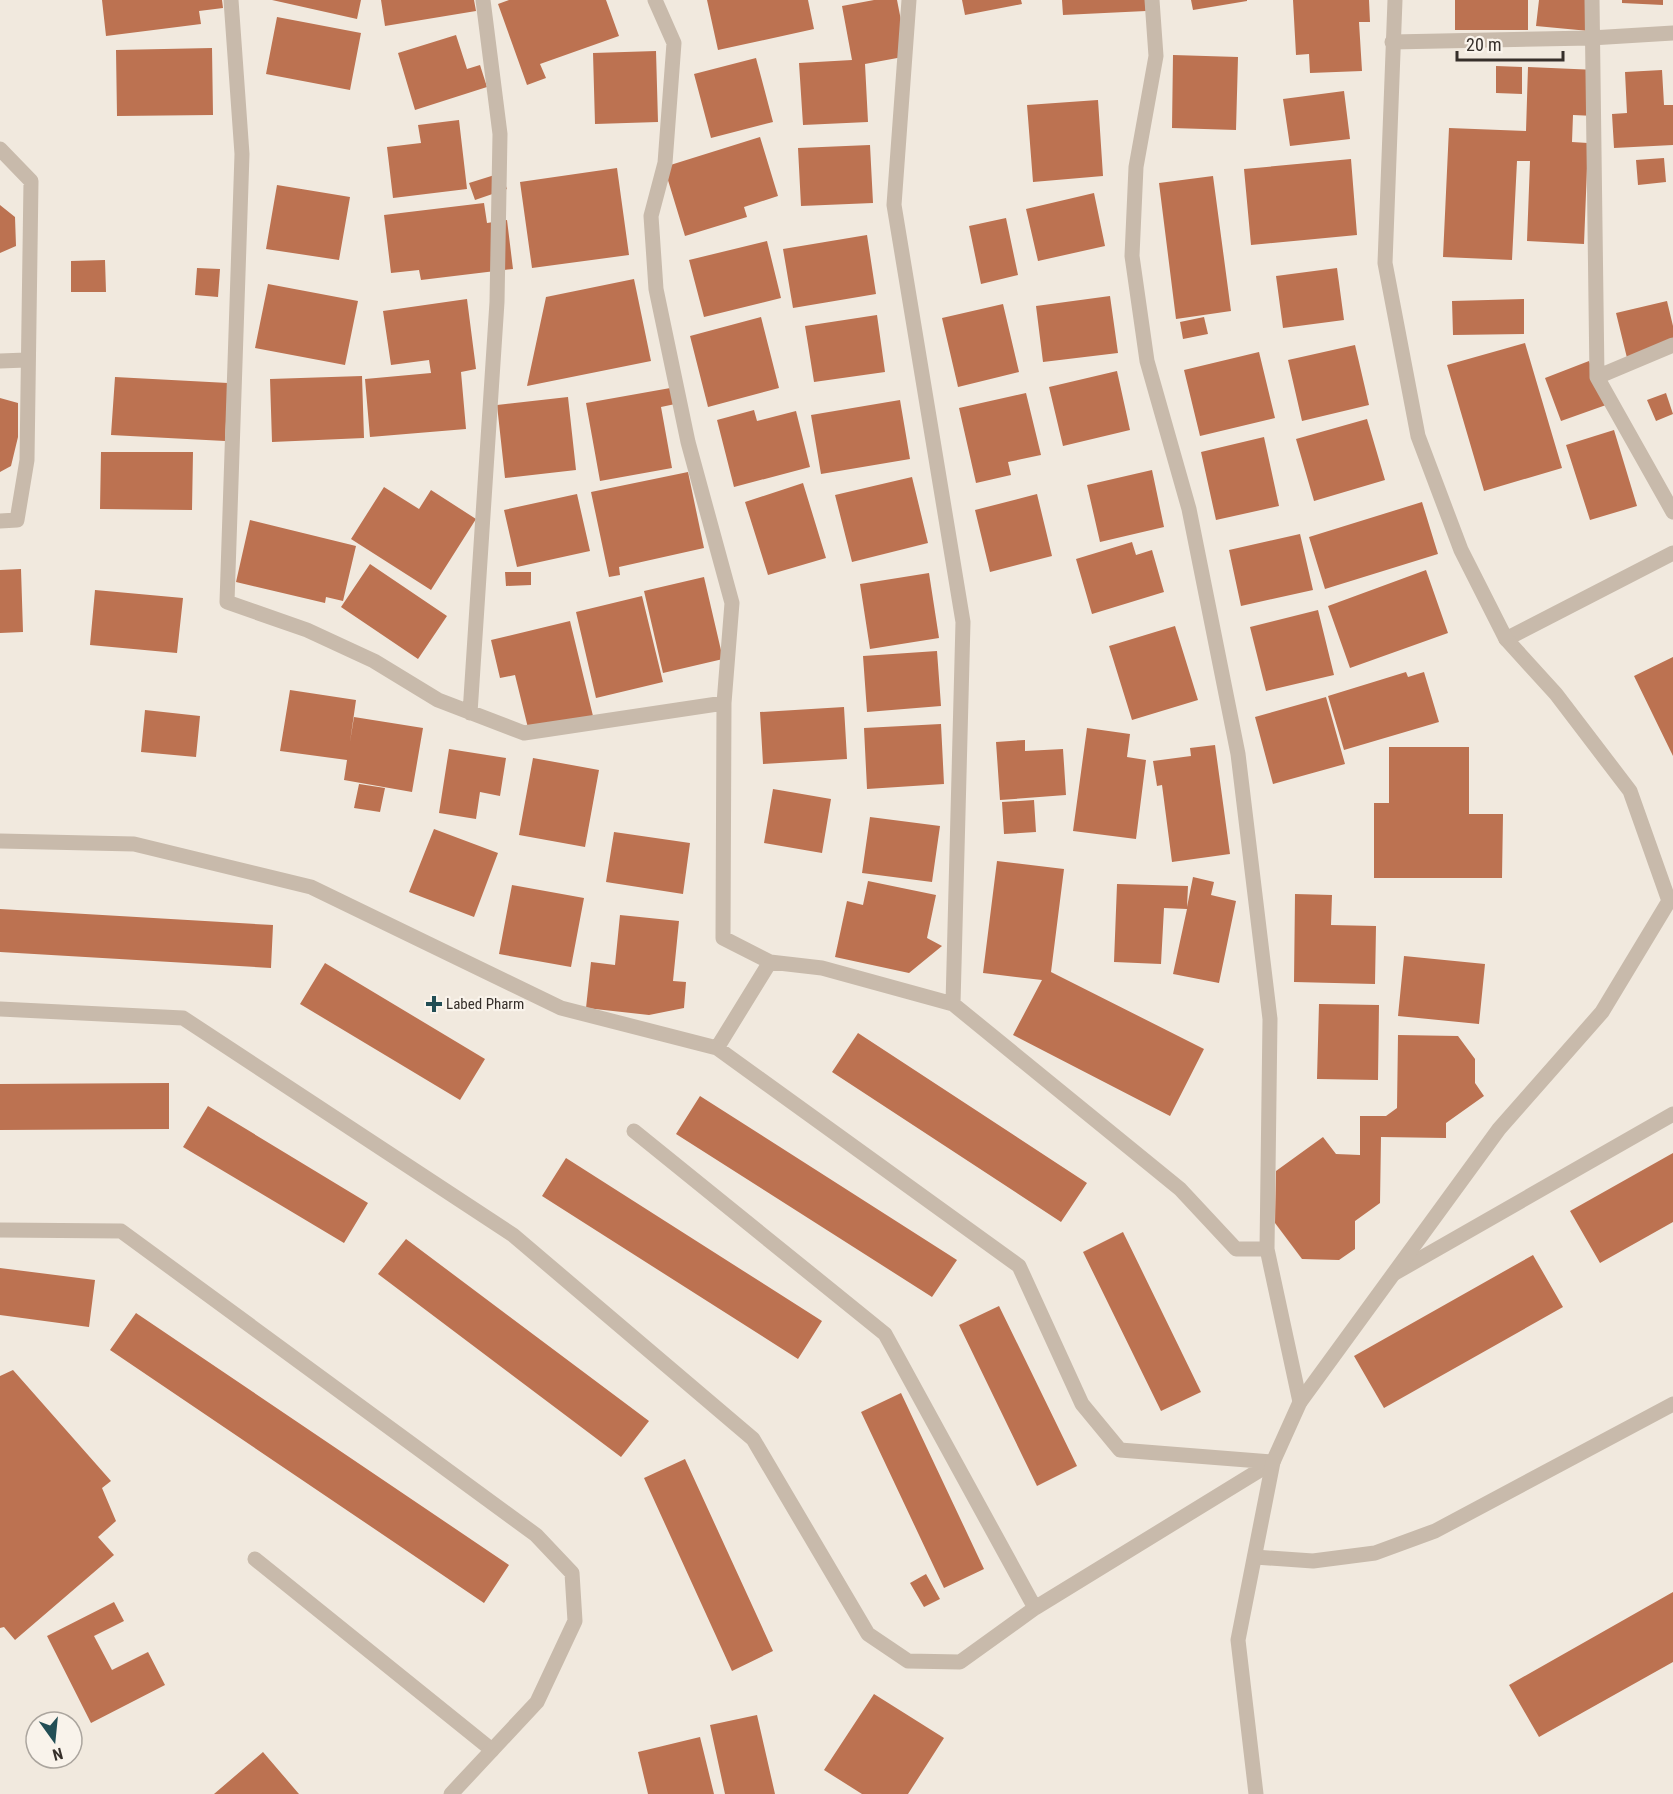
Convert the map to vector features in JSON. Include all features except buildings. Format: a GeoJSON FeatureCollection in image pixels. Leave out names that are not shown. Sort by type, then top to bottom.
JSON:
{"type":"FeatureCollection","features":[{"type":"Feature","properties":{"kind":"street"},"geometry":{"type":"LineString","coordinates":[[231,0],[242,154],[227,602],[307,630],[374,661],[438,700],[524,733],[724,703]]}},
{"type":"Feature","properties":{"kind":"street"},"geometry":{"type":"LineString","coordinates":[[470,712],[498,269],[500,134],[483,0]]}},
{"type":"Feature","properties":{"kind":"street"},"geometry":{"type":"LineString","coordinates":[[655,0],[674,43],[665,163],[651,216],[656,289],[688,442],[732,603],[724,703],[723,938],[770,962],[822,968],[953,1004],[1180,1189],[1236,1249],[1267,1249]]}},
{"type":"Feature","properties":{"kind":"street"},"geometry":{"type":"LineString","coordinates":[[909,0],[894,205],[963,622],[953,1004]]}},
{"type":"Feature","properties":{"kind":"street"},"geometry":{"type":"LineString","coordinates":[[1152,0],[1156,56],[1136,168],[1132,256],[1147,361],[1189,509],[1238,754],[1270,1019],[1267,1249],[1300,1402]]}},
{"type":"Feature","properties":{"kind":"street"},"geometry":{"type":"LineString","coordinates":[[1256,1794],[1238,1640],[1273,1462],[1300,1402],[1499,1129],[1602,1012],[1671,900],[1630,791],[1556,694],[1506,639],[1461,550],[1416,424],[1385,263],[1395,0]]}},
{"type":"Feature","properties":{"kind":"street"},"geometry":{"type":"LineString","coordinates":[[1592,0],[1597,377],[1673,512]]}},
{"type":"Feature","properties":{"kind":"street"},"geometry":{"type":"LineString","coordinates":[[1392,42],[1591,38],[1673,33]]}},
{"type":"Feature","properties":{"kind":"street"},"geometry":{"type":"LineString","coordinates":[[0,149],[31,181],[26,360],[27,460],[17,520],[0,521]]}},
{"type":"Feature","properties":{"kind":"street"},"geometry":{"type":"LineString","coordinates":[[1597,377],[1673,345]]}},
{"type":"Feature","properties":{"kind":"street"},"geometry":{"type":"LineString","coordinates":[[0,361],[26,360]]}},
{"type":"Feature","properties":{"kind":"street"},"geometry":{"type":"LineString","coordinates":[[1506,639],[1673,554]]}},
{"type":"Feature","properties":{"kind":"street"},"geometry":{"type":"LineString","coordinates":[[0,841],[134,844],[311,887],[561,1008],[717,1048],[1019,1266],[1082,1404],[1120,1450],[1273,1462]]}},
{"type":"Feature","properties":{"kind":"street"},"geometry":{"type":"LineString","coordinates":[[717,1048],[770,962]]}},
{"type":"Feature","properties":{"kind":"street"},"geometry":{"type":"LineString","coordinates":[[0,1009],[183,1018],[513,1235],[753,1439],[868,1634],[908,1661],[960,1662],[1035,1608],[1273,1462]]}},
{"type":"Feature","properties":{"kind":"street"},"geometry":{"type":"LineString","coordinates":[[1395,1273],[1673,1114]]}},
{"type":"Feature","properties":{"kind":"street"},"geometry":{"type":"LineString","coordinates":[[634,1131],[885,1334],[1035,1608]]}},
{"type":"Feature","properties":{"kind":"street"},"geometry":{"type":"LineString","coordinates":[[0,1230],[121,1231],[536,1535],[572,1573],[575,1621],[537,1702],[451,1794]]}},
{"type":"Feature","properties":{"kind":"street"},"geometry":{"type":"LineString","coordinates":[[1255,1557],[1313,1561],[1375,1553],[1435,1531],[1673,1404]]}},
{"type":"Feature","properties":{"kind":"street"},"geometry":{"type":"LineString","coordinates":[[255,1559],[492,1750]]}},
{"type":"Feature","properties":{"kind":"place","name":"Labed Pharm"},"geometry":{"type":"Point","coordinates":[434,1004]}}]}
